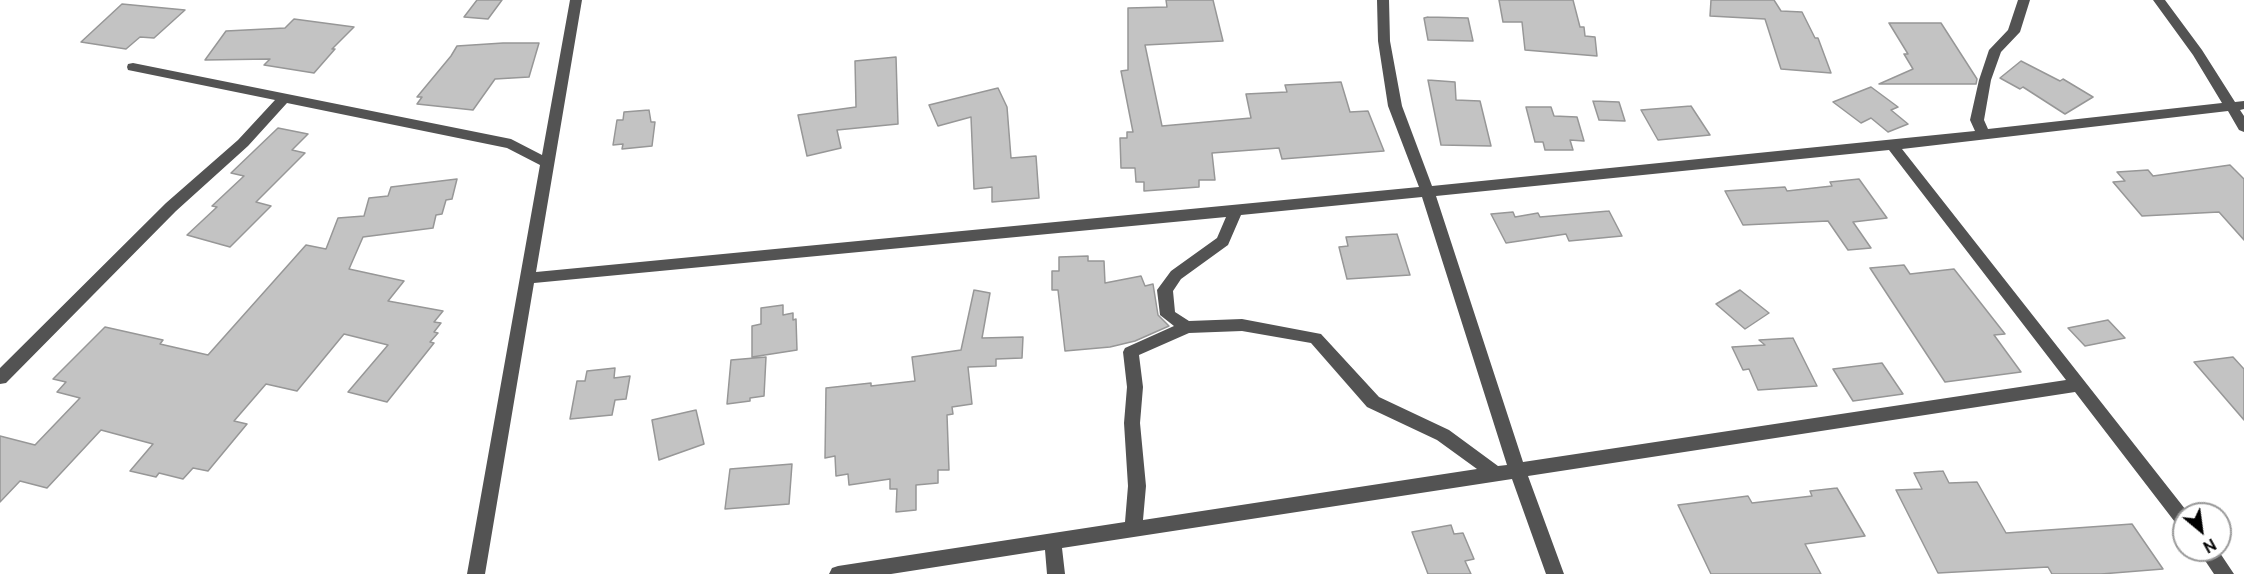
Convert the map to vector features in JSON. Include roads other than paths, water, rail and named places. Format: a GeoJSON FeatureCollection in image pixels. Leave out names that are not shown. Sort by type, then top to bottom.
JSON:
{"type":"FeatureCollection","features":[{"type":"Feature","properties":{"kind":"street"},"geometry":{"type":"LineString","coordinates":[[476,574],[576,0]]}},
{"type":"Feature","properties":{"kind":"street"},"geometry":{"type":"LineString","coordinates":[[1383,0],[1384,41],[1395,106],[1426,191],[1517,470],[1556,574]]}},
{"type":"Feature","properties":{"kind":"street"},"geometry":{"type":"LineString","coordinates":[[1983,133],[1977,120],[1985,80],[1995,50],[2014,32],[2024,0]]}},
{"type":"Feature","properties":{"kind":"street"},"geometry":{"type":"LineString","coordinates":[[2159,0],[2238,106],[2244,127]]}},
{"type":"Feature","properties":{"kind":"street"},"geometry":{"type":"LineString","coordinates":[[133,67],[511,144],[547,163]]}},
{"type":"Feature","properties":{"kind":"street"},"geometry":{"type":"LineString","coordinates":[[0,378],[109,272],[171,207],[243,142],[284,98]]}},
{"type":"Feature","properties":{"kind":"street"},"geometry":{"type":"LineString","coordinates":[[528,278],[1892,145],[2238,106]]}},
{"type":"Feature","properties":{"kind":"street"},"geometry":{"type":"LineString","coordinates":[[1892,145],[2172,506]]}},
{"type":"Feature","properties":{"kind":"street"},"geometry":{"type":"LineString","coordinates":[[1187,327],[1168,315],[1166,290],[1176,275],[1222,241],[1236,210]]}},
{"type":"Feature","properties":{"kind":"street"},"geometry":{"type":"LineString","coordinates":[[1133,529],[1137,486],[1132,423],[1135,387],[1131,352],[1187,327],[1242,325],[1316,338],[1373,402],[1443,435],[1495,473]]}},
{"type":"Feature","properties":{"kind":"street"},"geometry":{"type":"LineString","coordinates":[[838,574],[2078,385]]}},
{"type":"Feature","properties":{"kind":"street"},"geometry":{"type":"LineString","coordinates":[[1053,541],[1056,574]]}}]}
